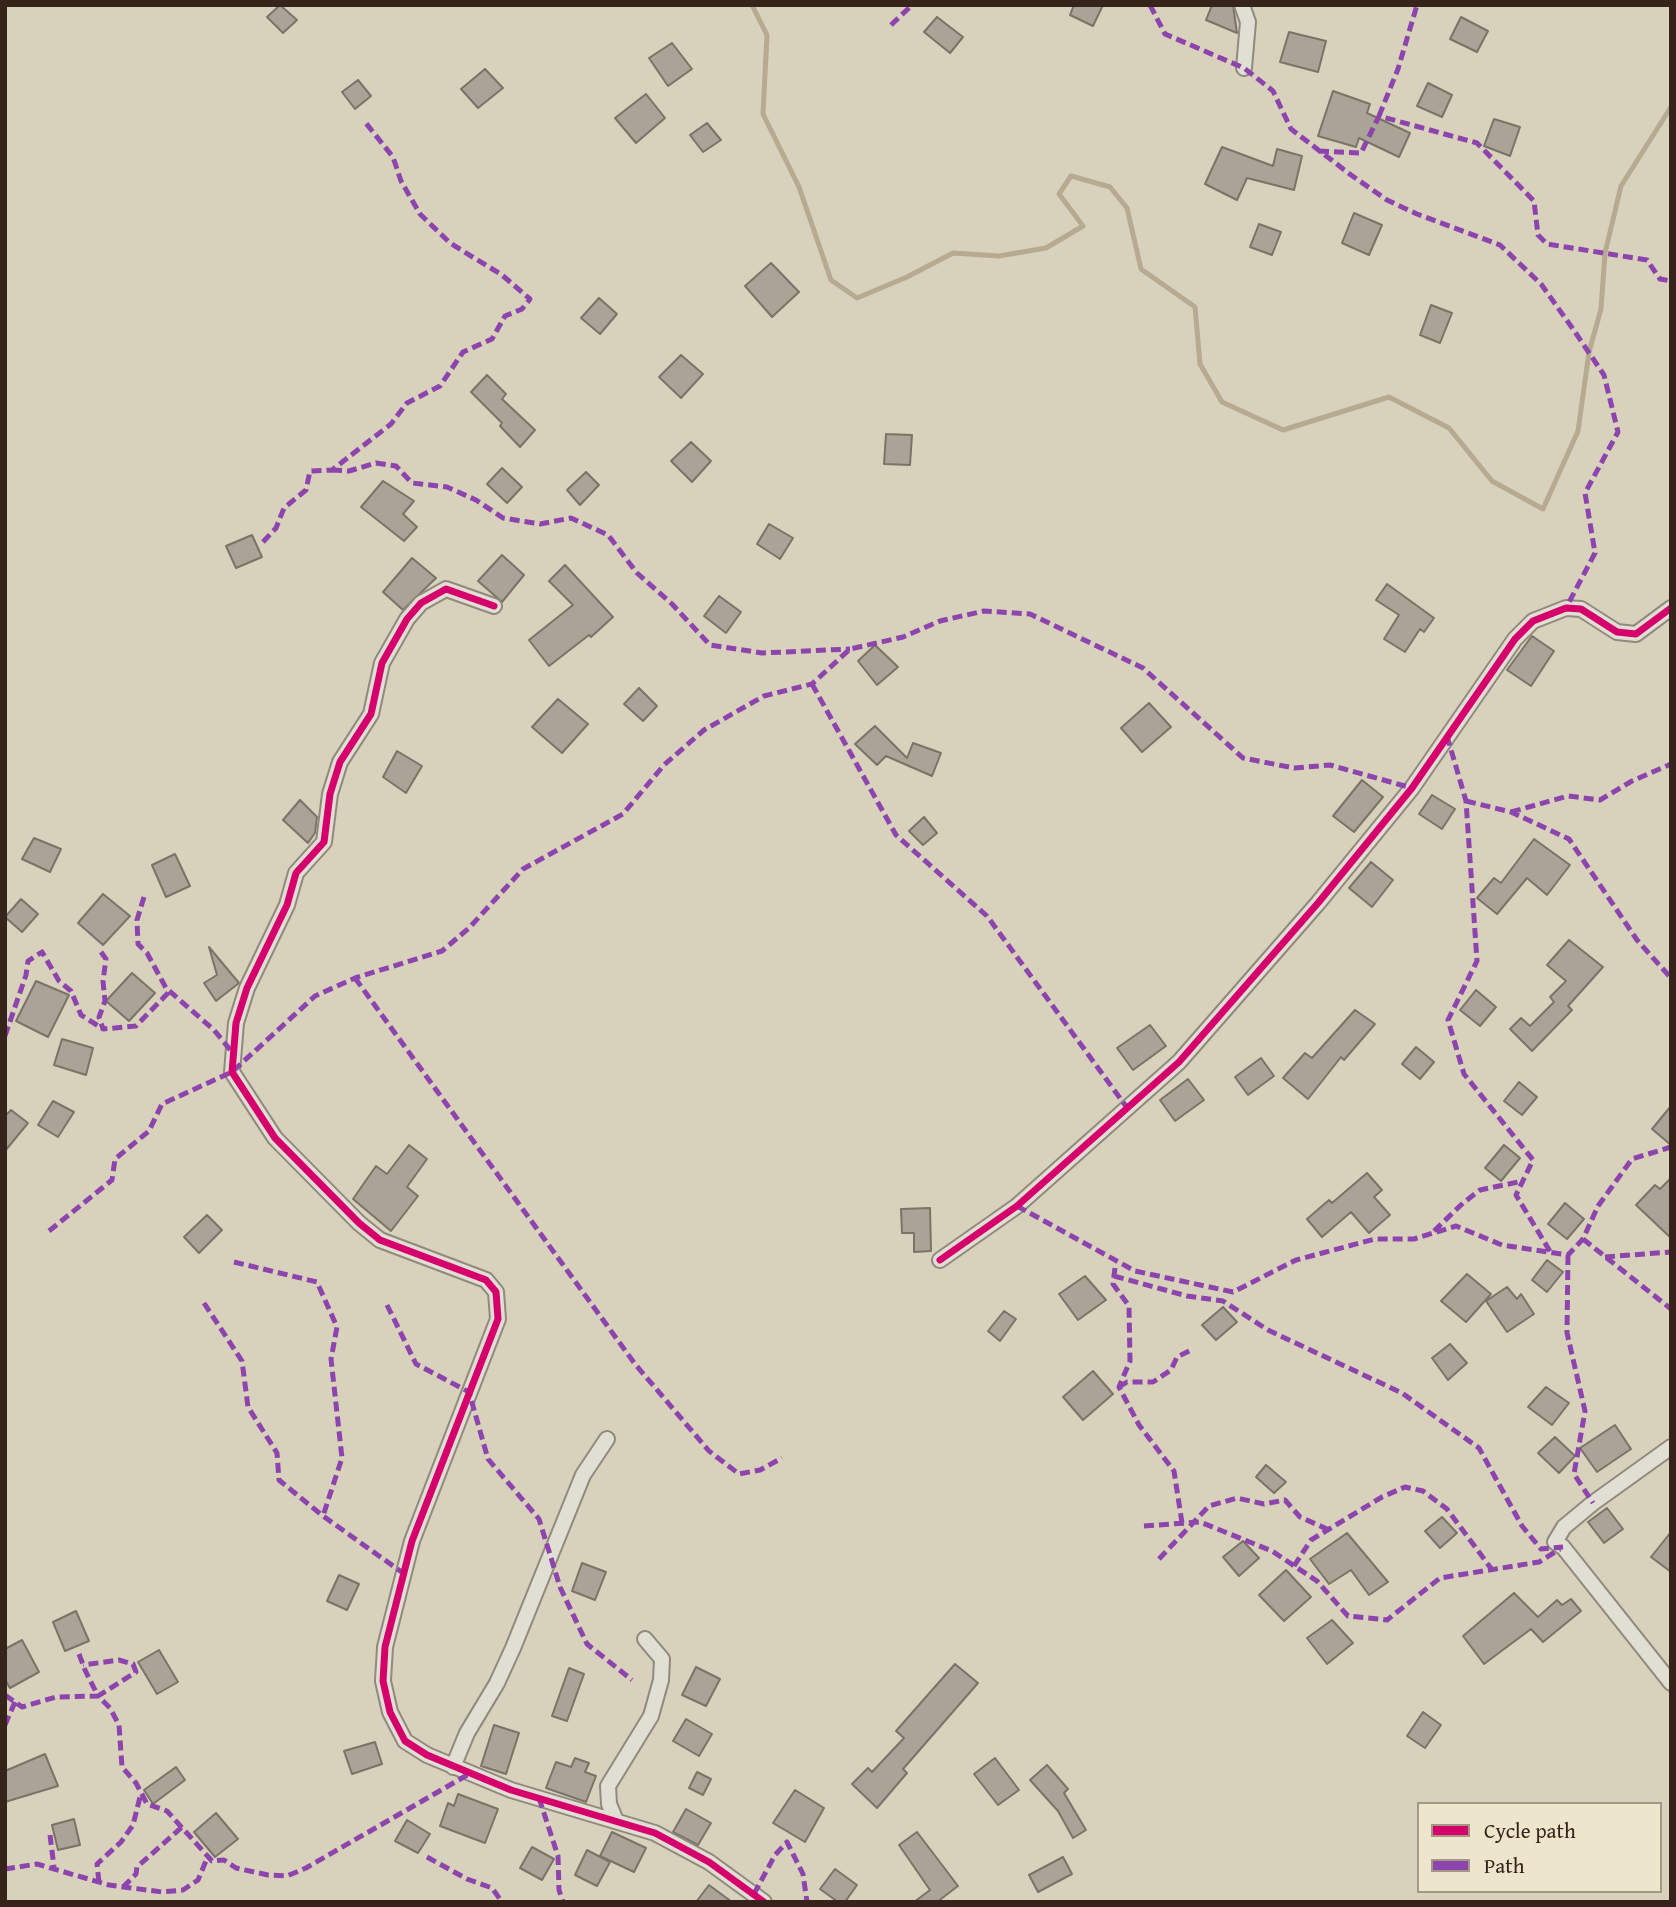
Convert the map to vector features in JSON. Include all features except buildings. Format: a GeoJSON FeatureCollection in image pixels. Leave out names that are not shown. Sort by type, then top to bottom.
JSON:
{"type":"FeatureCollection","features":[{"type":"Feature","properties":{"kind":"street"},"geometry":{"type":"LineString","coordinates":[[1242,5],[1248,22],[1244,68]]}},
{"type":"Feature","properties":{"kind":"street"},"geometry":{"type":"LineString","coordinates":[[494,606],[446,589],[421,603],[407,619],[383,663],[371,714],[340,762],[330,794],[324,842],[296,873],[287,905],[247,988],[236,1023],[232,1072],[275,1138],[359,1223],[380,1240],[486,1280],[496,1292],[498,1319],[412,1541],[385,1647],[383,1681],[390,1712],[405,1741],[453,1767],[512,1790],[655,1833],[709,1862],[764,1902]]}},
{"type":"Feature","properties":{"kind":"street"},"geometry":{"type":"LineString","coordinates":[[940,1260],[1017,1206],[1179,1062],[1318,903],[1412,788],[1515,639],[1533,621],[1566,608],[1581,609],[1617,632],[1636,634],[1671,608]]}},
{"type":"Feature","properties":{"kind":"street"},"geometry":{"type":"LineString","coordinates":[[453,1767],[467,1733],[497,1683],[518,1637],[583,1475],[607,1438]]}},
{"type":"Feature","properties":{"kind":"street"},"geometry":{"type":"LineString","coordinates":[[1671,1447],[1593,1503],[1564,1527],[1555,1542],[1563,1547],[1671,1683]]}},
{"type":"Feature","properties":{"kind":"street"},"geometry":{"type":"LineString","coordinates":[[616,1821],[609,1804],[608,1786],[651,1716],[661,1680],[662,1660],[645,1639]]}},
{"type":"Feature","properties":{"kind":"waterway"},"geometry":{"type":"LineString","coordinates":[[752,5],[767,35],[763,114],[799,187],[831,280],[857,298],[907,277],[953,253],[999,256],[1046,248],[1083,226],[1059,194],[1071,176],[1110,187],[1127,208],[1141,269],[1195,307],[1200,364],[1222,402],[1283,430],[1389,397],[1449,428],[1492,481],[1543,509],[1578,431],[1589,352],[1601,309],[1605,253],[1621,186],[1671,107]]}},
{"type":"Feature","properties":{"kind":"marked path"},"geometry":{"type":"LineString","coordinates":[[891,25],[912,5]]}},
{"type":"Feature","properties":{"kind":"marked path"},"geometry":{"type":"LineString","coordinates":[[1150,5],[1165,34],[1244,68],[1273,91],[1291,129],[1387,200],[1500,245],[1541,284],[1573,329],[1604,375],[1618,432],[1585,493],[1595,553],[1566,608]]}},
{"type":"Feature","properties":{"kind":"marked path"},"geometry":{"type":"LineString","coordinates":[[1379,116],[1398,69],[1417,5]]}},
{"type":"Feature","properties":{"kind":"marked path"},"geometry":{"type":"LineString","coordinates":[[1319,151],[1361,153],[1379,116],[1477,143],[1534,201],[1538,235],[1547,244],[1647,260],[1660,279],[1671,281]]}},
{"type":"Feature","properties":{"kind":"marked path"},"geometry":{"type":"LineString","coordinates":[[263,542],[276,528],[284,508],[306,490],[310,471],[332,470],[391,424],[407,403],[440,386],[463,352],[492,339],[505,316],[522,309],[530,299],[502,275],[450,243],[420,214],[401,181],[393,157],[365,122]]}},
{"type":"Feature","properties":{"kind":"marked path"},"geometry":{"type":"LineString","coordinates":[[332,470],[349,471],[376,463],[396,466],[412,483],[447,487],[476,500],[503,518],[540,524],[571,518],[608,535],[637,573],[672,604],[710,645],[762,653],[850,649]]}},
{"type":"Feature","properties":{"kind":"marked path"},"geometry":{"type":"LineString","coordinates":[[49,1231],[112,1180],[115,1159],[149,1131],[162,1104],[232,1072],[315,996],[355,978],[442,951],[469,928],[523,869],[623,814],[664,765],[704,730],[764,696],[812,684],[850,649],[903,637],[940,621],[984,611],[1030,614],[1143,668],[1243,758],[1294,768],[1330,765],[1412,788]]}},
{"type":"Feature","properties":{"kind":"marked path"},"geometry":{"type":"LineString","coordinates":[[812,684],[896,835],[987,916],[1128,1109]]}},
{"type":"Feature","properties":{"kind":"marked path"},"geometry":{"type":"LineString","coordinates":[[1447,736],[1466,801],[1477,961],[1448,1020],[1464,1074],[1533,1160],[1516,1195],[1551,1253]]}},
{"type":"Feature","properties":{"kind":"marked path"},"geometry":{"type":"LineString","coordinates":[[1511,812],[1568,796],[1600,800],[1632,781],[1671,764]]}},
{"type":"Feature","properties":{"kind":"marked path"},"geometry":{"type":"LineString","coordinates":[[1466,801],[1511,812],[1569,839],[1637,940],[1671,978]]}},
{"type":"Feature","properties":{"kind":"marked path"},"geometry":{"type":"LineString","coordinates":[[144,897],[137,920],[138,944],[147,953],[166,988],[214,1030],[232,1052]]}},
{"type":"Feature","properties":{"kind":"marked path"},"geometry":{"type":"LineString","coordinates":[[5,1036],[26,975],[28,961],[42,952],[59,981],[71,991],[81,1015],[103,1029]]}},
{"type":"Feature","properties":{"kind":"marked path"},"geometry":{"type":"LineString","coordinates":[[101,952],[106,959],[103,981],[105,1001],[99,1017],[103,1029],[136,1026],[170,991]]}},
{"type":"Feature","properties":{"kind":"marked path"},"geometry":{"type":"LineString","coordinates":[[355,978],[635,1364],[709,1451],[739,1474],[760,1470],[782,1458]]}},
{"type":"Feature","properties":{"kind":"marked path"},"geometry":{"type":"LineString","coordinates":[[1017,1206],[1135,1271],[1233,1292],[1296,1260],[1375,1239],[1414,1239],[1456,1226],[1502,1245],[1568,1255],[1583,1239],[1598,1206],[1632,1159],[1671,1147]]}},
{"type":"Feature","properties":{"kind":"marked path"},"geometry":{"type":"LineString","coordinates":[[1434,1231],[1480,1190],[1523,1181]]}},
{"type":"Feature","properties":{"kind":"marked path"},"geometry":{"type":"LineString","coordinates":[[1583,1239],[1671,1309]]}},
{"type":"Feature","properties":{"kind":"marked path"},"geometry":{"type":"LineString","coordinates":[[1605,1257],[1671,1252]]}},
{"type":"Feature","properties":{"kind":"marked path"},"geometry":{"type":"LineString","coordinates":[[1568,1255],[1567,1333],[1585,1411],[1574,1474],[1593,1503]]}},
{"type":"Feature","properties":{"kind":"marked path"},"geometry":{"type":"LineString","coordinates":[[234,1262],[317,1282],[337,1327],[331,1359],[342,1458],[323,1516]]}},
{"type":"Feature","properties":{"kind":"marked path"},"geometry":{"type":"LineString","coordinates":[[1115,1268],[1113,1284],[1129,1306],[1130,1361],[1119,1387],[1139,1425],[1174,1471],[1182,1523]]}},
{"type":"Feature","properties":{"kind":"marked path"},"geometry":{"type":"LineString","coordinates":[[1114,1276],[1187,1296],[1223,1301],[1268,1330],[1402,1393],[1479,1448],[1522,1526],[1541,1549],[1563,1547]]}},
{"type":"Feature","properties":{"kind":"marked path"},"geometry":{"type":"LineString","coordinates":[[204,1303],[242,1361],[248,1407],[277,1453],[279,1480],[323,1516],[403,1573]]}},
{"type":"Feature","properties":{"kind":"marked path"},"geometry":{"type":"LineString","coordinates":[[387,1305],[416,1364],[469,1392],[488,1459],[539,1519],[560,1587],[587,1644],[632,1680]]}},
{"type":"Feature","properties":{"kind":"marked path"},"geometry":{"type":"LineString","coordinates":[[1119,1387],[1127,1382],[1153,1382],[1171,1370],[1177,1357],[1191,1350]]}},
{"type":"Feature","properties":{"kind":"marked path"},"geometry":{"type":"LineString","coordinates":[[1294,1566],[1311,1540],[1382,1497],[1405,1487],[1423,1491],[1447,1509],[1493,1571]]}},
{"type":"Feature","properties":{"kind":"marked path"},"geometry":{"type":"LineString","coordinates":[[1159,1559],[1209,1506],[1237,1498],[1264,1504],[1285,1500],[1300,1517],[1327,1529]]}},
{"type":"Feature","properties":{"kind":"marked path"},"geometry":{"type":"LineString","coordinates":[[1144,1526],[1200,1522],[1272,1551],[1317,1581],[1348,1616],[1387,1620],[1440,1578],[1539,1562],[1560,1549]]}},
{"type":"Feature","properties":{"kind":"marked path"},"geometry":{"type":"LineString","coordinates":[[79,1654],[85,1670],[98,1696],[136,1672],[133,1664],[119,1660],[83,1665]]}},
{"type":"Feature","properties":{"kind":"marked path"},"geometry":{"type":"LineString","coordinates":[[5,1695],[22,1707],[56,1697],[98,1696],[110,1708],[119,1725],[122,1767],[136,1783],[147,1804],[167,1811],[212,1861],[224,1860],[236,1868],[268,1875],[287,1876],[306,1868],[469,1774]]}},
{"type":"Feature","properties":{"kind":"marked path"},"geometry":{"type":"LineString","coordinates":[[5,1725],[15,1702]]}},
{"type":"Feature","properties":{"kind":"marked path"},"geometry":{"type":"LineString","coordinates":[[99,1882],[97,1864],[121,1842],[133,1825],[141,1793]]}},
{"type":"Feature","properties":{"kind":"marked path"},"geometry":{"type":"LineString","coordinates":[[539,1798],[558,1856],[559,1890],[563,1902]]}},
{"type":"Feature","properties":{"kind":"marked path"},"geometry":{"type":"LineString","coordinates":[[123,1887],[136,1874],[137,1867],[182,1827]]}},
{"type":"Feature","properties":{"kind":"marked path"},"geometry":{"type":"LineString","coordinates":[[50,1835],[54,1867]]}},
{"type":"Feature","properties":{"kind":"marked path"},"geometry":{"type":"LineString","coordinates":[[754,1894],[775,1855],[787,1842],[803,1874],[807,1902]]}},
{"type":"Feature","properties":{"kind":"marked path"},"geometry":{"type":"LineString","coordinates":[[5,1869],[37,1864],[109,1885],[162,1892],[183,1890],[198,1880],[208,1856]]}},
{"type":"Feature","properties":{"kind":"marked path"},"geometry":{"type":"LineString","coordinates":[[427,1857],[467,1879],[492,1888],[502,1902]]}},
{"type":"Feature","properties":{"kind":"cycle path"},"geometry":{"type":"LineString","coordinates":[[494,606],[446,589],[421,603],[407,619],[382,663],[371,714],[340,762],[330,794],[324,842],[296,873],[287,905],[247,988],[236,1023],[232,1072],[275,1138],[359,1223],[380,1240],[486,1280],[496,1292],[498,1319],[412,1541],[385,1647],[383,1681],[390,1712],[405,1741],[427,1755],[511,1790],[655,1833],[709,1862],[764,1902]]}},
{"type":"Feature","properties":{"kind":"cycle path"},"geometry":{"type":"LineString","coordinates":[[940,1260],[1017,1206],[1179,1062],[1318,903],[1412,788],[1515,639],[1533,621],[1566,608],[1581,609],[1617,632],[1636,634],[1671,608]]}}]}
